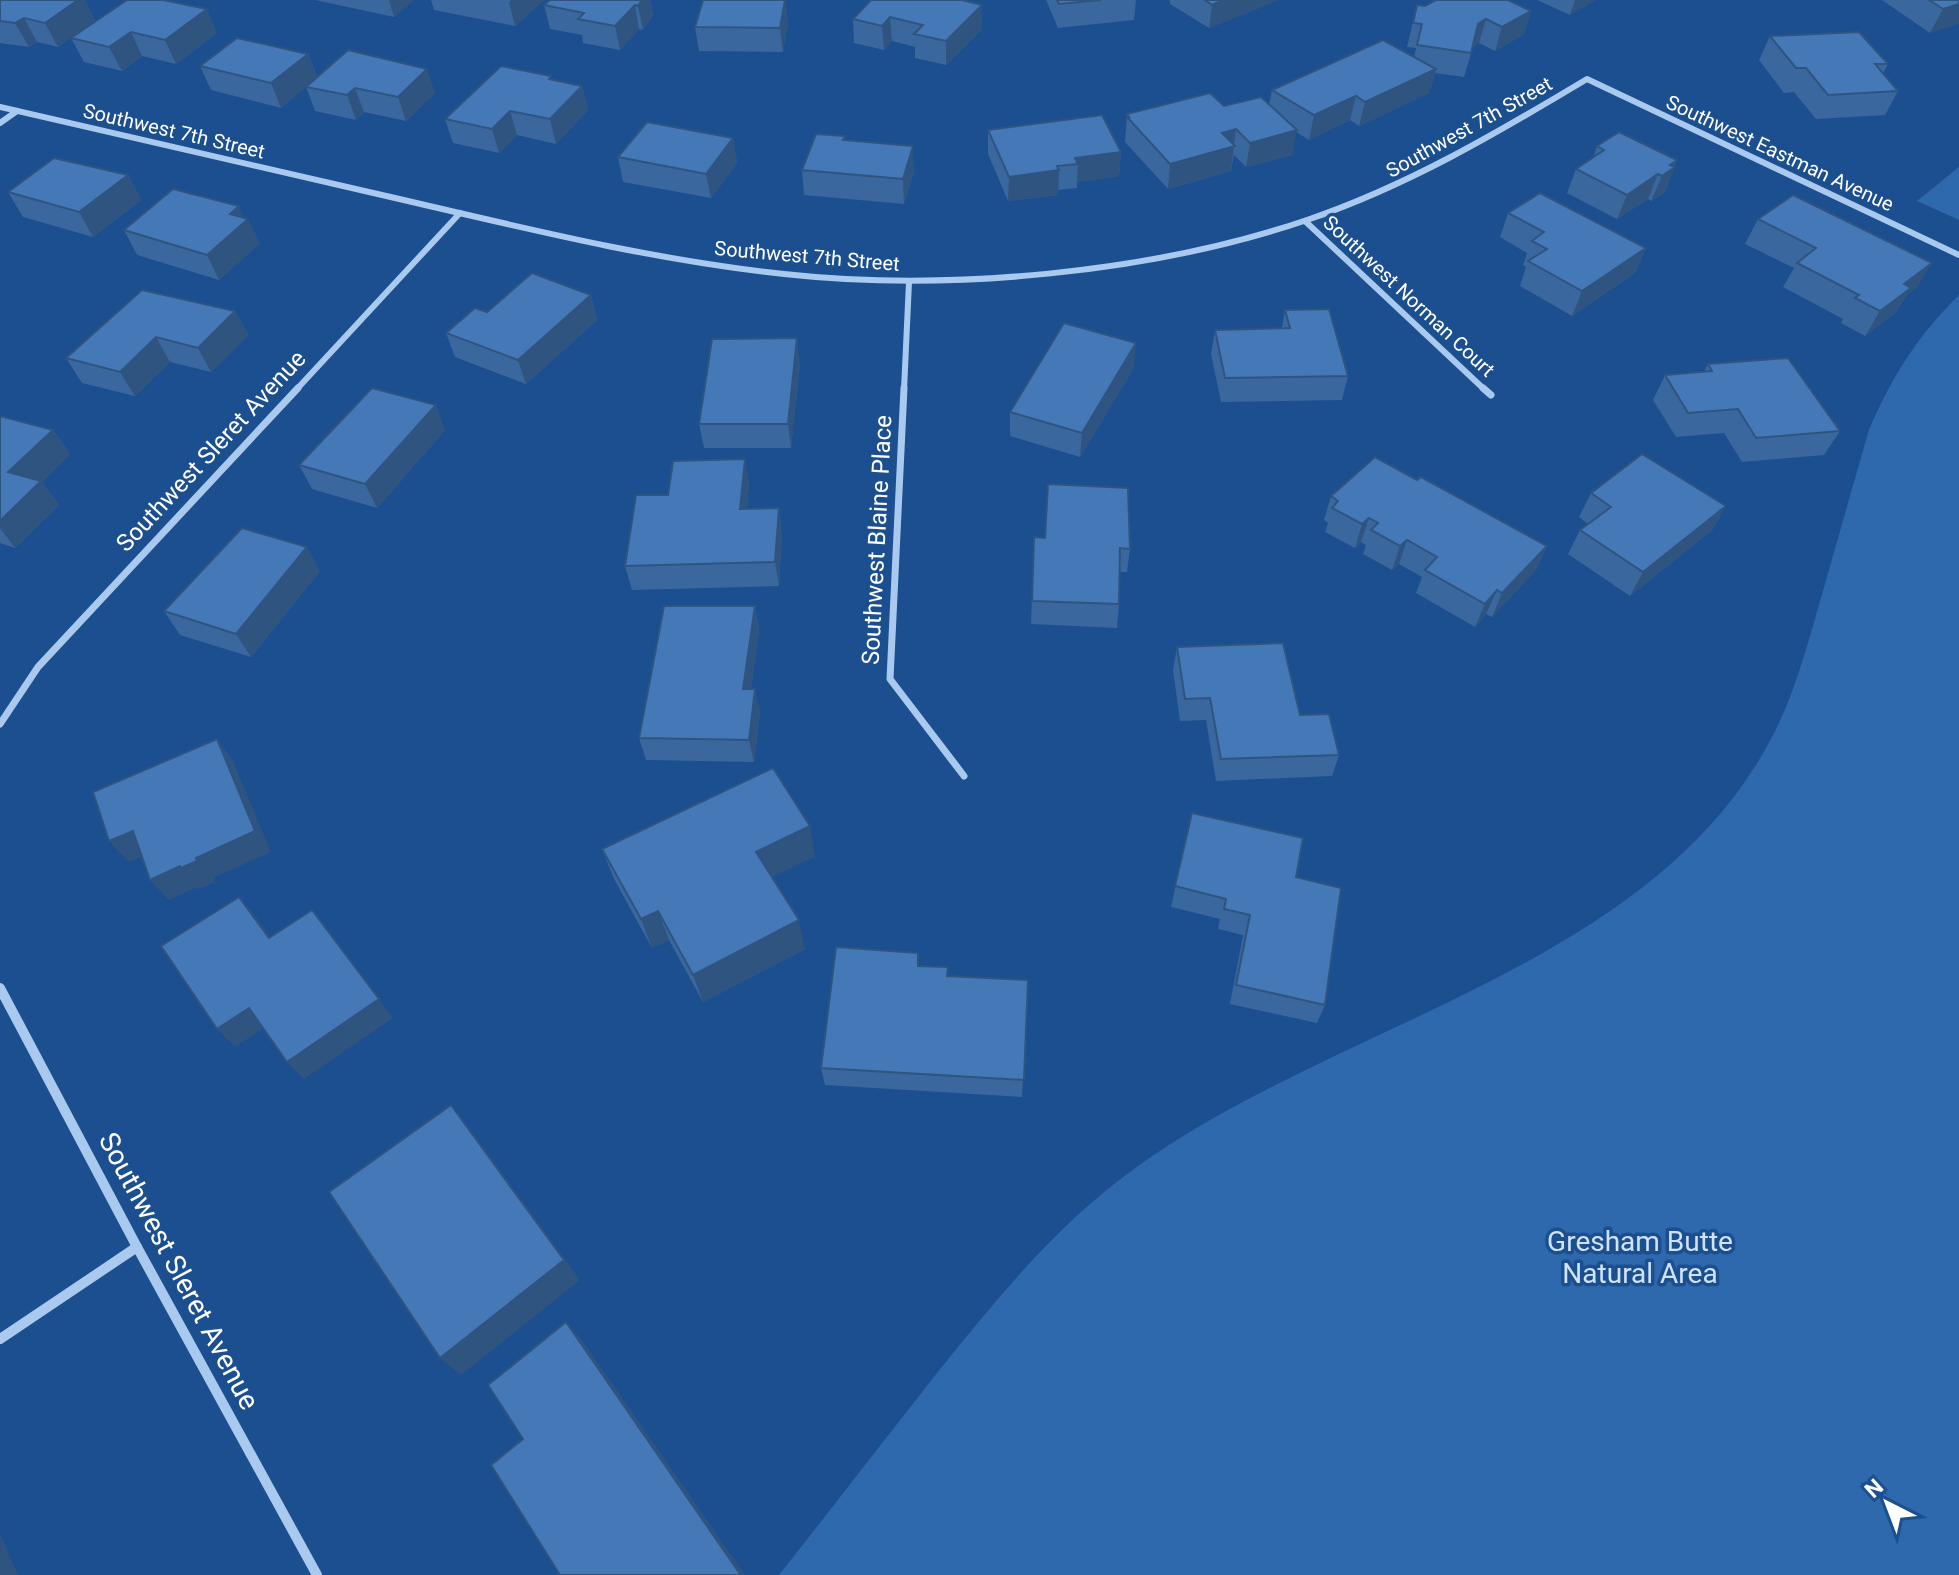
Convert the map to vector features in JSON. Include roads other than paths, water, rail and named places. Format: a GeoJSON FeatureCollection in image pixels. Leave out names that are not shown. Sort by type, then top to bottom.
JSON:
{"type":"FeatureCollection","features":[{"type":"Feature","properties":{"kind":"street","name":"Southwest 7th Street"},"geometry":{"type":"LineString","coordinates":[[0,107],[657,256],[787,275],[909,282],[1012,276],[1141,260],[1202,249],[1305,221],[1402,184],[1487,140],[1587,79]]}},
{"type":"Feature","properties":{"kind":"street","name":"Southwest Eastman Avenue"},"geometry":{"type":"LineString","coordinates":[[1587,79],[1959,255]]}},
{"type":"Feature","properties":{"kind":"street"},"geometry":{"type":"LineString","coordinates":[[0,123],[17,111]]}},
{"type":"Feature","properties":{"kind":"street","name":"Southwest Sleret Avenue"},"geometry":{"type":"LineString","coordinates":[[0,724],[38,667],[460,213]]}},
{"type":"Feature","properties":{"kind":"street","name":"Southwest Norman Court"},"geometry":{"type":"LineString","coordinates":[[1305,221],[1491,395]]}},
{"type":"Feature","properties":{"kind":"street","name":"Southwest Blaine Place"},"geometry":{"type":"LineString","coordinates":[[909,282],[890,679],[964,776]]}},
{"type":"Feature","properties":{"kind":"street","name":"Southwest Sleret Avenue"},"geometry":{"type":"LineString","coordinates":[[0,988],[137,1247],[317,1575]]}},
{"type":"Feature","properties":{"kind":"street"},"geometry":{"type":"LineString","coordinates":[[0,1339],[137,1247]]}},
{"type":"Feature","properties":{"kind":"park label","name":"Gresham Butte Natural Area"},"geometry":{"type":"Point","coordinates":[1640,1257]}}]}
